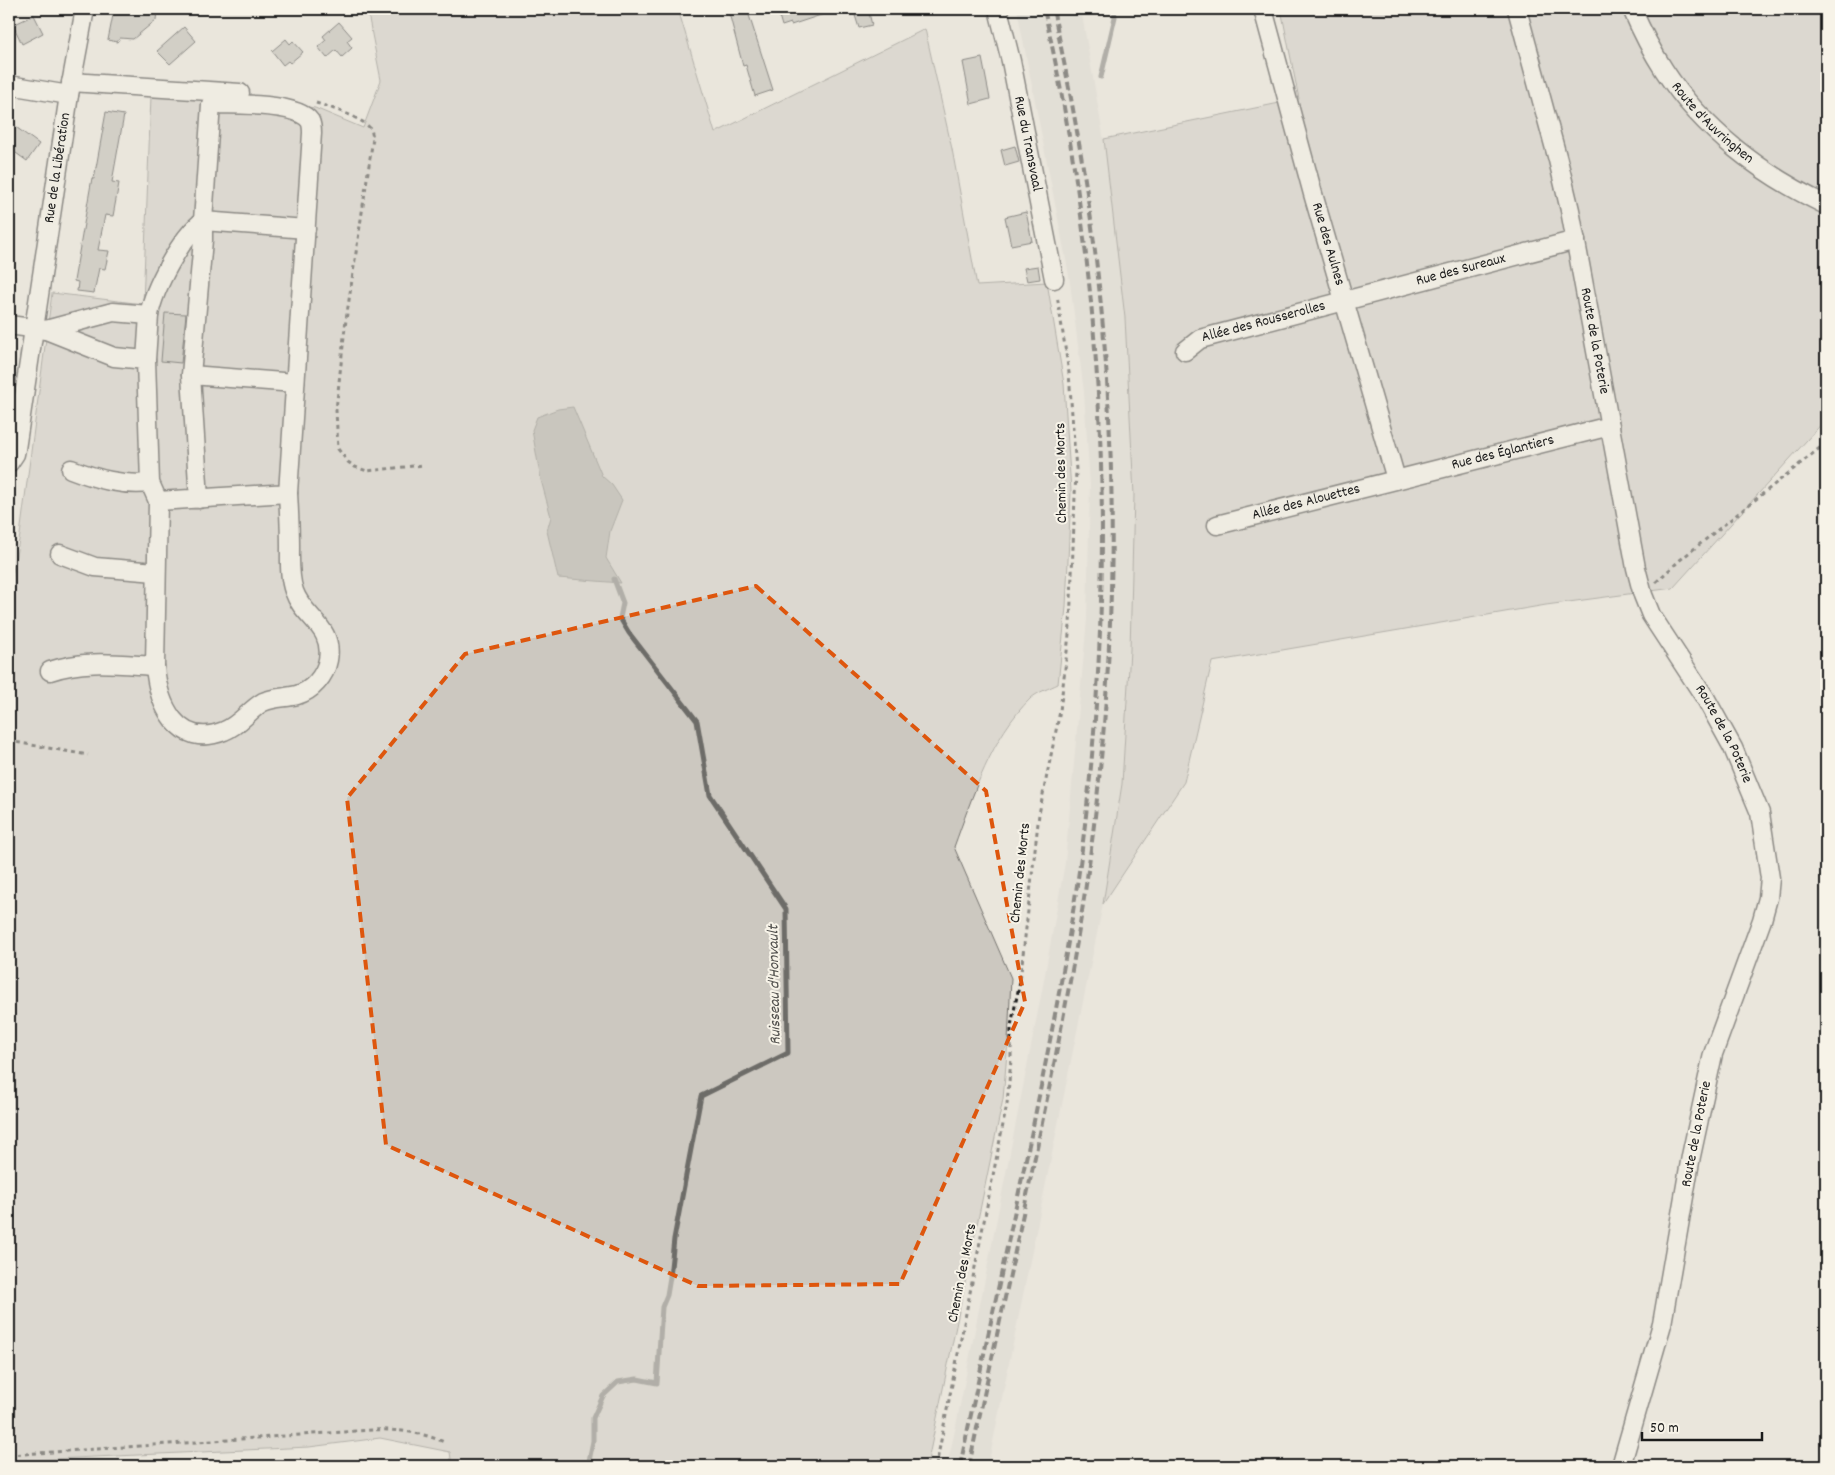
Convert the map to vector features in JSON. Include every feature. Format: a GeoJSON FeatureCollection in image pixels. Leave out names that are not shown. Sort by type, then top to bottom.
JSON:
{"type":"FeatureCollection","features":[{"type":"Feature","properties":{"kind":"street","name":"Rue de la Libération"},"geometry":{"type":"LineString","coordinates":[[9,463],[16,449],[40,329],[70,88],[85,9]]}},
{"type":"Feature","properties":{"kind":"street","name":"Rue du Transvaal"},"geometry":{"type":"LineString","coordinates":[[998,9],[1011,61],[1054,279]]}},
{"type":"Feature","properties":{"kind":"street","name":"Rue des Aulnes"},"geometry":{"type":"LineString","coordinates":[[1263,9],[1313,194],[1346,301],[1396,479]]}},
{"type":"Feature","properties":{"kind":"street","name":"Route de la Poterie"},"geometry":{"type":"LineString","coordinates":[[1517,9],[1558,160],[1576,240],[1636,568],[1643,595],[1651,615],[1706,699],[1733,748],[1760,813],[1770,878],[1768,898],[1762,920],[1713,1054],[1691,1156],[1662,1324],[1621,1466]]}},
{"type":"Feature","properties":{"kind":"street","name":"Route d'Auvringhen"},"geometry":{"type":"LineString","coordinates":[[1632,9],[1666,74],[1705,121],[1730,145],[1763,170],[1826,205]]}},
{"type":"Feature","properties":{"kind":"street"},"geometry":{"type":"LineString","coordinates":[[9,85],[239,93],[301,101]]}},
{"type":"Feature","properties":{"kind":"street"},"geometry":{"type":"LineString","coordinates":[[199,499],[191,375],[203,240],[203,221],[211,104],[257,104],[282,108],[300,114],[310,121],[312,126],[306,229],[288,493],[291,583],[296,597],[324,631],[328,646],[328,660],[321,677],[304,693],[262,702],[224,731],[206,734],[197,734],[180,727],[168,715],[161,697],[155,666],[158,501],[150,483],[146,360],[149,314],[151,305],[175,253],[189,234],[203,221],[306,229]]}},
{"type":"Feature","properties":{"kind":"street","name":"Rue des Sureaux"},"geometry":{"type":"LineString","coordinates":[[1346,301],[1576,240]]}},
{"type":"Feature","properties":{"kind":"street","name":"Allée des Rousserolles"},"geometry":{"type":"LineString","coordinates":[[1185,351],[1200,339],[1346,301]]}},
{"type":"Feature","properties":{"kind":"street"},"geometry":{"type":"LineString","coordinates":[[40,329],[108,313],[149,314]]}},
{"type":"Feature","properties":{"kind":"street"},"geometry":{"type":"LineString","coordinates":[[9,326],[40,329],[114,356],[146,360]]}},
{"type":"Feature","properties":{"kind":"street"},"geometry":{"type":"LineString","coordinates":[[191,375],[295,383]]}},
{"type":"Feature","properties":{"kind":"street","name":"Rue des Églantiers"},"geometry":{"type":"LineString","coordinates":[[1396,479],[1610,426]]}},
{"type":"Feature","properties":{"kind":"street"},"geometry":{"type":"LineString","coordinates":[[71,469],[109,481],[128,484],[150,483]]}},
{"type":"Feature","properties":{"kind":"street","name":"Allée des Alouettes"},"geometry":{"type":"LineString","coordinates":[[1218,525],[1396,479]]}},
{"type":"Feature","properties":{"kind":"street"},"geometry":{"type":"LineString","coordinates":[[158,501],[288,493]]}},
{"type":"Feature","properties":{"kind":"street"},"geometry":{"type":"LineString","coordinates":[[60,554],[95,567],[156,572]]}},
{"type":"Feature","properties":{"kind":"street"},"geometry":{"type":"LineString","coordinates":[[50,671],[70,665],[87,663],[155,666]]}},
{"type":"Feature","properties":{"kind":"path"},"geometry":{"type":"LineString","coordinates":[[301,101],[324,106],[360,120],[370,128],[373,138],[345,327],[336,410],[338,449],[355,468],[367,471],[423,465]]}},
{"type":"Feature","properties":{"kind":"path","name":"Chemin des Morts"},"geometry":{"type":"LineString","coordinates":[[936,1466],[1007,1104],[1012,1060],[1011,1026],[1020,981],[1039,814],[1060,711],[1069,642],[1076,470],[1067,354],[1054,279]]}},
{"type":"Feature","properties":{"kind":"path"},"geometry":{"type":"LineString","coordinates":[[1643,595],[1680,560],[1826,443]]}},
{"type":"Feature","properties":{"kind":"path"},"geometry":{"type":"LineString","coordinates":[[9,741],[88,755]]}},
{"type":"Feature","properties":{"kind":"path"},"geometry":{"type":"LineString","coordinates":[[9,1455],[389,1429],[424,1434],[444,1442]]}},
{"type":"Feature","properties":{"kind":"highlighted area"},"geometry":{"type":"Polygon","coordinates":[[[756,586],[986,791],[1025,1002],[900,1284],[698,1286],[386,1145],[347,798],[465,654],[756,586]]]}},
{"type":"Feature","properties":{"kind":"shaded area"},"geometry":{"type":"Polygon","coordinates":[[[367,9],[678,9],[715,133],[925,29],[952,149],[977,286],[1047,282],[1064,384],[1071,491],[1066,607],[1058,684],[1031,698],[1005,730],[976,787],[954,847],[1011,978],[1003,1099],[927,1466],[452,1466],[450,1452],[380,1438],[309,1447],[9,1461],[9,591],[20,535],[52,293],[143,304],[151,96],[266,101],[315,108],[363,128],[381,80],[367,9]]]}},
{"type":"Feature","properties":{"kind":"shaded area"},"geometry":{"type":"Polygon","coordinates":[[[1017,9],[1081,9],[1107,158],[1125,318],[1134,495],[1130,650],[1122,784],[1103,904],[988,1466],[947,1466],[1042,991],[1065,863],[1087,619],[1090,485],[1084,392],[1069,275],[1017,9]]]}},
{"type":"Feature","properties":{"kind":"shaded area"},"geometry":{"type":"Polygon","coordinates":[[[1281,9],[1826,9],[1826,419],[1673,588],[1546,605],[1212,662],[1184,782],[1103,904],[1122,784],[1130,650],[1134,495],[1125,318],[1104,139],[1299,99],[1281,9]]]}},
{"type":"Feature","properties":{"kind":"shaded area"},"geometry":{"type":"Polygon","coordinates":[[[573,407],[602,476],[612,485],[622,500],[610,531],[606,558],[621,583],[558,578],[547,531],[551,517],[541,480],[532,430],[537,417],[558,409],[573,407]]]}},
{"type":"Feature","properties":{"kind":"building"},"geometry":{"type":"Polygon","coordinates":[[[136,9],[157,11],[156,20],[133,39],[120,38],[117,42],[108,40],[114,10],[135,14],[136,9]]]}},
{"type":"Feature","properties":{"kind":"building"},"geometry":{"type":"Polygon","coordinates":[[[728,9],[747,9],[773,90],[755,96],[746,65],[743,66],[728,9]]]}},
{"type":"Feature","properties":{"kind":"building"},"geometry":{"type":"Polygon","coordinates":[[[777,9],[830,9],[830,12],[791,25],[791,23],[782,26],[777,9]]]}},
{"type":"Feature","properties":{"kind":"building"},"geometry":{"type":"Polygon","coordinates":[[[853,9],[868,9],[872,25],[859,28],[853,9]]]}},
{"type":"Feature","properties":{"kind":"building"},"geometry":{"type":"Polygon","coordinates":[[[34,15],[43,33],[22,44],[13,25],[34,15]]]}},
{"type":"Feature","properties":{"kind":"building"},"geometry":{"type":"Polygon","coordinates":[[[339,22],[352,37],[347,41],[352,48],[342,57],[336,50],[327,58],[318,47],[326,40],[323,36],[339,22]]]}},
{"type":"Feature","properties":{"kind":"building"},"geometry":{"type":"Polygon","coordinates":[[[184,27],[196,41],[170,64],[157,51],[184,27]]]}},
{"type":"Feature","properties":{"kind":"building"},"geometry":{"type":"Polygon","coordinates":[[[286,39],[290,44],[293,41],[303,52],[290,63],[288,61],[283,65],[272,51],[286,39]]]}},
{"type":"Feature","properties":{"kind":"building"},"geometry":{"type":"Polygon","coordinates":[[[982,58],[990,99],[971,104],[963,62],[982,58]]]}},
{"type":"Feature","properties":{"kind":"building"},"geometry":{"type":"Polygon","coordinates":[[[106,112],[124,115],[112,182],[119,183],[113,216],[105,215],[98,250],[109,251],[105,269],[99,268],[94,293],[77,291],[78,282],[74,281],[106,112]]]}},
{"type":"Feature","properties":{"kind":"building"},"geometry":{"type":"Polygon","coordinates":[[[9,122],[39,144],[27,161],[9,148],[9,122]]]}},
{"type":"Feature","properties":{"kind":"building"},"geometry":{"type":"Polygon","coordinates":[[[1015,146],[1019,162],[1005,166],[1001,150],[1015,146]]]}},
{"type":"Feature","properties":{"kind":"building"},"geometry":{"type":"Polygon","coordinates":[[[1026,212],[1032,241],[1011,245],[1005,217],[1026,212]]]}},
{"type":"Feature","properties":{"kind":"building"},"geometry":{"type":"Polygon","coordinates":[[[1038,266],[1040,279],[1027,281],[1024,268],[1038,266]]]}},
{"type":"Feature","properties":{"kind":"building"},"geometry":{"type":"Polygon","coordinates":[[[165,313],[186,314],[181,363],[161,361],[165,313]]]}},
{"type":"Feature","properties":{"kind":"waterway"},"geometry":{"type":"LineString","coordinates":[[1101,77],[1115,17],[1114,9]]}},
{"type":"Feature","properties":{"kind":"waterway","name":"Ruisseau d'Honvault"},"geometry":{"type":"LineString","coordinates":[[588,1466],[593,1441],[593,1418],[603,1396],[618,1382],[637,1379],[657,1383],[662,1307],[667,1295],[674,1239],[701,1096],[788,1053],[786,909],[710,795],[697,721],[629,633],[620,618],[623,603],[614,579]]}},
{"type":"Feature","properties":{"kind":"railway"},"geometry":{"type":"LineString","coordinates":[[960,1466],[1033,1126],[1067,948],[1083,841],[1094,736],[1100,632],[1102,527],[1100,423],[1093,319],[1081,216],[1065,112],[1044,9]]}},
{"type":"Feature","properties":{"kind":"railway"},"geometry":{"type":"LineString","coordinates":[[969,1466],[1045,1109],[1074,956],[1092,841],[1101,764],[1107,686],[1112,530],[1107,375],[1091,220],[1074,114],[1053,9]]}}]}
